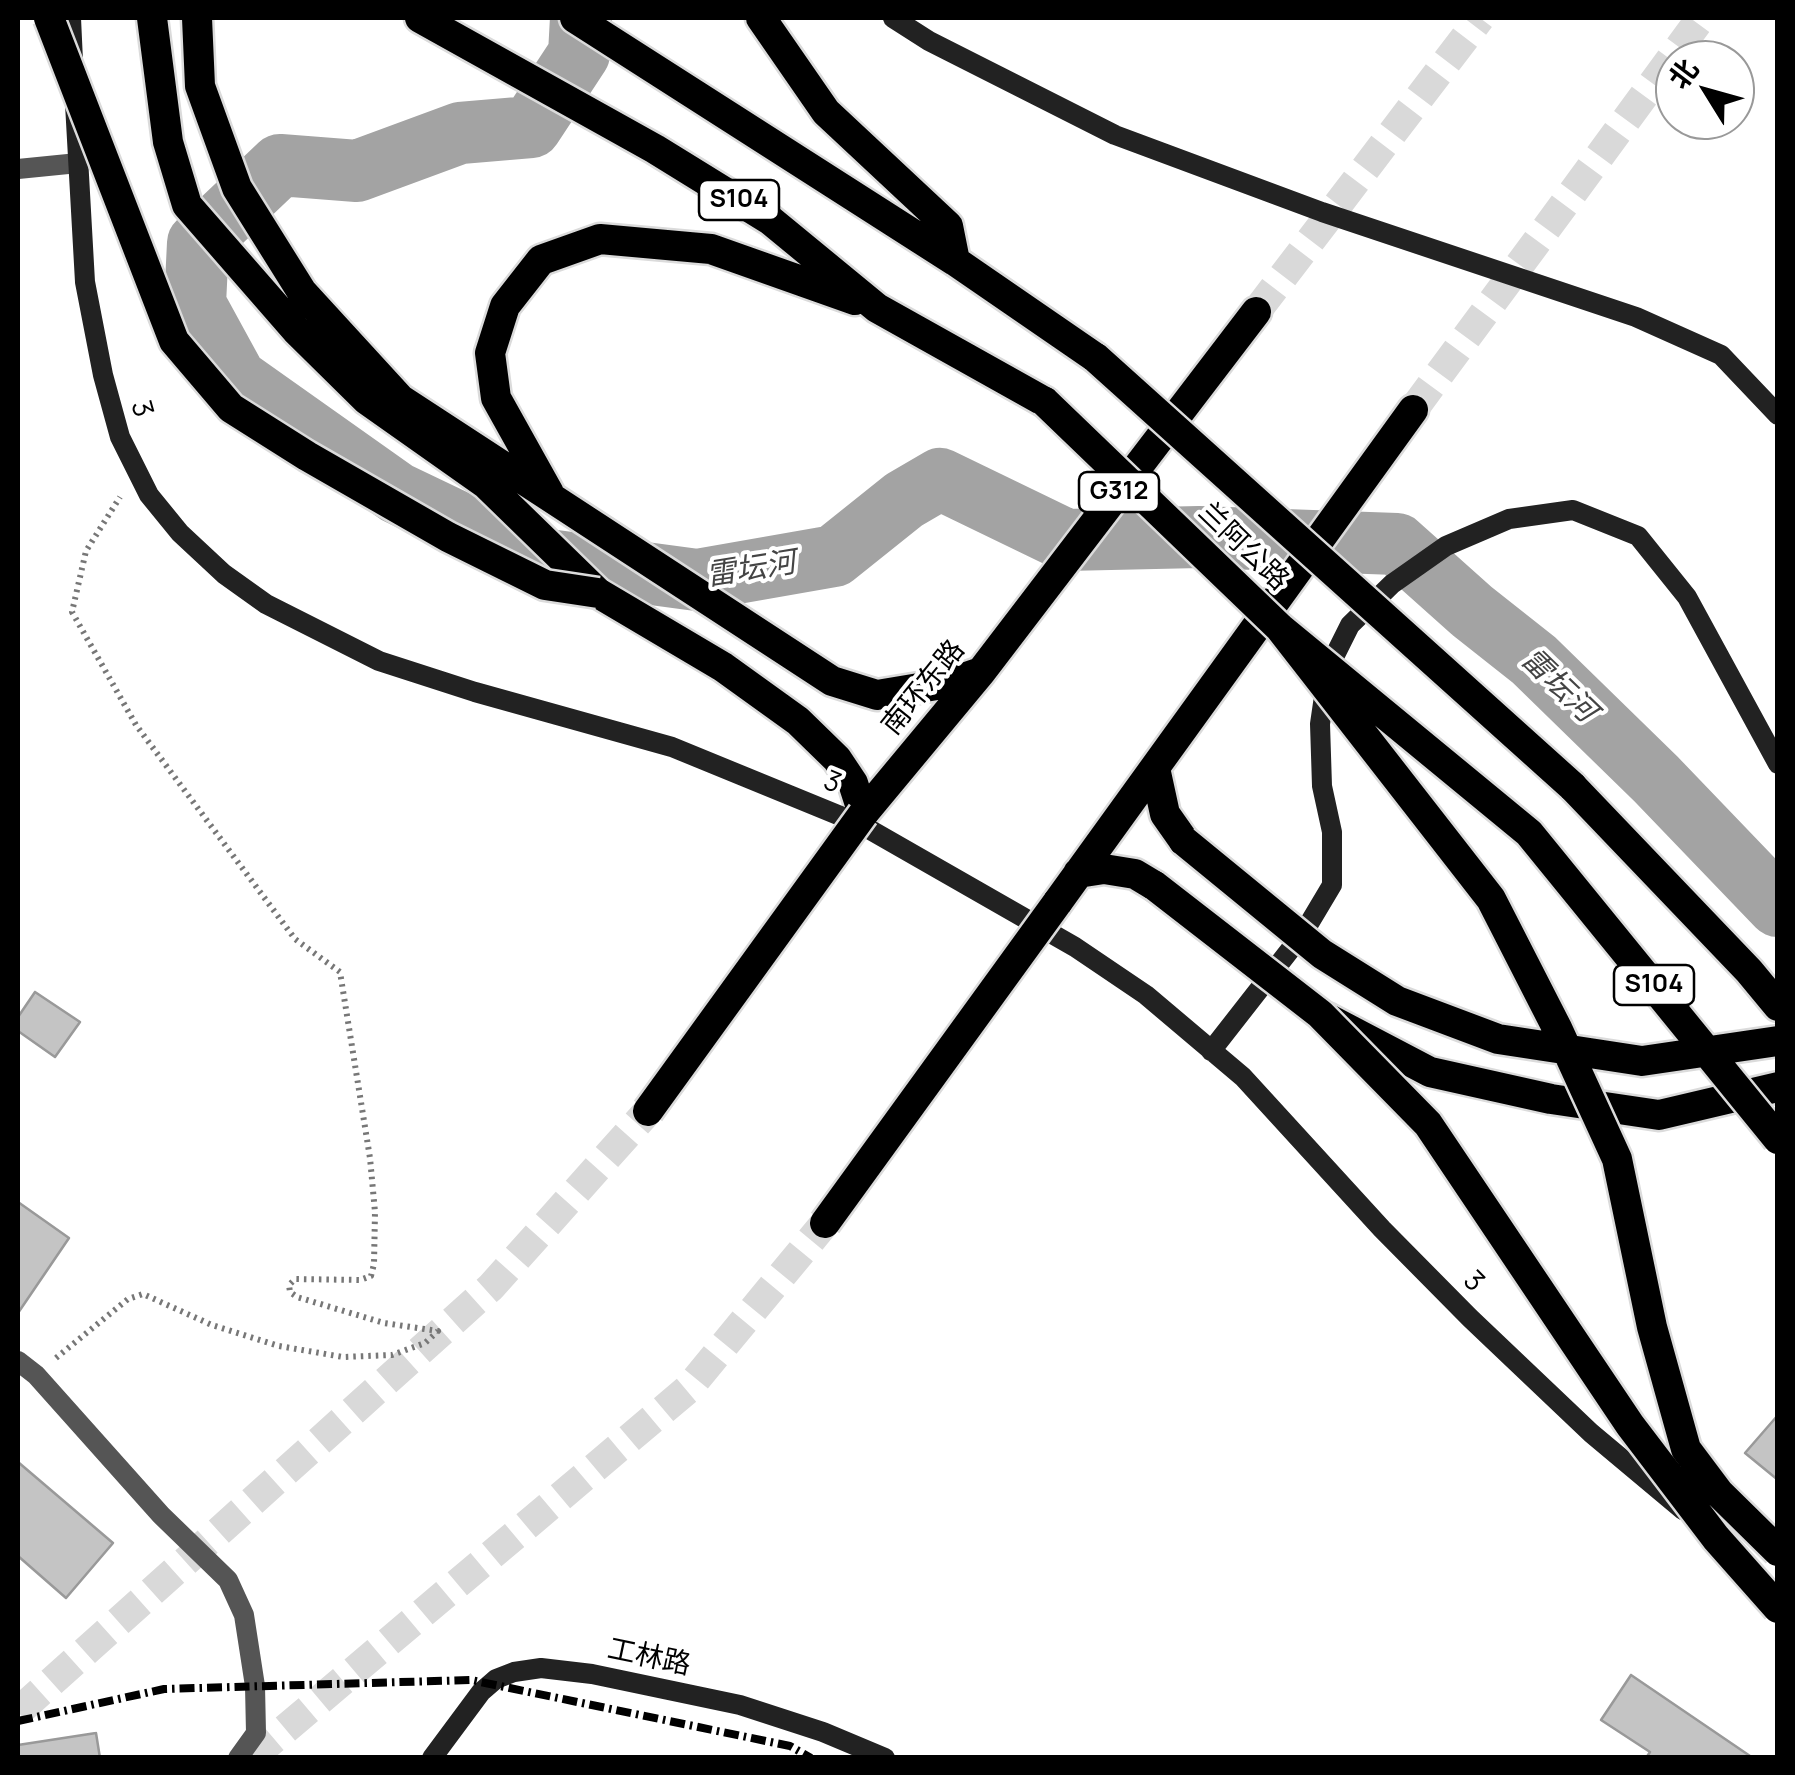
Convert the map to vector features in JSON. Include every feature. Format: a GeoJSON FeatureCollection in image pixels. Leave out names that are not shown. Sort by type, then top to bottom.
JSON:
{"type":"FeatureCollection","features":[{"type":"Feature","properties":{"kind":"highway"},"geometry":{"type":"LineString","coordinates":[[49,18],[174,340],[230,408],[448,536],[545,584],[598,593]]}},
{"type":"Feature","properties":{"kind":"highway"},"geometry":{"type":"LineString","coordinates":[[152,18],[168,142],[187,205],[296,330],[367,400],[486,484],[598,593],[723,667],[798,721],[837,759],[854,783],[863,814]]}},
{"type":"Feature","properties":{"kind":"highway"},"geometry":{"type":"LineString","coordinates":[[196,18],[200,86],[238,188],[302,292],[400,399],[832,680],[877,695],[949,683],[981,672]]}},
{"type":"Feature","properties":{"kind":"highway","name":"兰阿公路"},"geometry":{"type":"LineString","coordinates":[[420,18],[656,149],[770,220],[877,308],[1045,402],[1280,628],[1528,833],[1778,1138]]}},
{"type":"Feature","properties":{"kind":"highway","name":"兰阿公路"},"geometry":{"type":"LineString","coordinates":[[575,18],[955,261],[1096,358],[1572,786],[1778,1006]]}},
{"type":"Feature","properties":{"kind":"highway"},"geometry":{"type":"LineString","coordinates":[[761,18],[826,112],[948,226],[955,261]]}},
{"type":"Feature","properties":{"kind":"highway"},"geometry":{"type":"LineString","coordinates":[[552,500],[496,398],[490,353],[505,306],[541,260],[600,239],[711,249],[877,308]]}},
{"type":"Feature","properties":{"kind":"highway","name":"南环东路"},"geometry":{"type":"LineString","coordinates":[[648,1110],[863,814],[981,672],[1256,312]]}},
{"type":"Feature","properties":{"kind":"highway"},"geometry":{"type":"LineString","coordinates":[[826,1223],[1412,410]]}},
{"type":"Feature","properties":{"kind":"highway"},"geometry":{"type":"LineString","coordinates":[[1280,628],[1490,898],[1557,1028],[1617,1159],[1652,1327],[1686,1449],[1719,1493],[1778,1552]]}},
{"type":"Feature","properties":{"kind":"highway"},"geometry":{"type":"LineString","coordinates":[[1155,768],[1164,814],[1184,841],[1322,954],[1397,1001],[1498,1039],[1642,1062],[1778,1041]]}},
{"type":"Feature","properties":{"kind":"highway"},"geometry":{"type":"LineString","coordinates":[[1078,873],[1104,868],[1135,874],[1155,886],[1320,1014],[1428,1124],[1630,1426],[1716,1538],[1778,1608]]}},
{"type":"Feature","properties":{"kind":"highway"},"geometry":{"type":"LineString","coordinates":[[1320,1014],[1430,1072],[1552,1099],[1659,1115],[1778,1087]]}},
{"type":"Feature","properties":{"kind":"main road","name":"3"},"geometry":{"type":"LineString","coordinates":[[70,18],[85,282],[103,375],[120,436],[149,495],[190,543],[266,604],[379,661],[475,692],[672,746],[860,824],[1074,947],[1146,996],[1244,1078],[1382,1228],[1564,1407],[1778,1587]]}},
{"type":"Feature","properties":{"kind":"main road"},"geometry":{"type":"LineString","coordinates":[[893,18],[978,67],[1115,136],[1322,212],[1636,317],[1721,356],[1778,415]]}},
{"type":"Feature","properties":{"kind":"main road"},"geometry":{"type":"LineString","coordinates":[[1210,1051],[1304,932],[1332,885],[1332,832],[1322,786],[1320,724],[1328,669],[1350,625],[1392,584],[1446,546],[1509,519],[1573,510],[1638,536],[1687,597],[1778,764]]}},
{"type":"Feature","properties":{"kind":"main road","name":"工林路"},"geometry":{"type":"LineString","coordinates":[[432,1758],[481,1692],[496,1679],[541,1668],[592,1674],[740,1705],[823,1732],[885,1758]]}},
{"type":"Feature","properties":{"kind":"street"},"geometry":{"type":"LineString","coordinates":[[18,170],[78,164]]}},
{"type":"Feature","properties":{"kind":"street"},"geometry":{"type":"LineString","coordinates":[[18,1361],[36,1375],[161,1515],[228,1580],[244,1614],[254,1686],[256,1733],[238,1758]]}},
{"type":"Feature","properties":{"kind":"path"},"geometry":{"type":"LineString","coordinates":[[36,1375],[128,1298],[143,1294],[212,1326],[279,1346],[343,1358],[392,1355],[425,1343],[438,1331],[384,1324],[298,1298],[290,1292],[289,1286],[295,1280],[360,1280],[370,1276],[374,1264],[376,1212],[370,1158],[340,972],[295,939],[136,725],[72,612],[86,551],[137,470]]}},
{"type":"Feature","properties":{"kind":"building"},"geometry":{"type":"Polygon","coordinates":[[[35,992],[80,1022],[55,1057],[18,1031],[18,1017],[35,992]]]}},
{"type":"Feature","properties":{"kind":"building"},"geometry":{"type":"Polygon","coordinates":[[[18,1202],[69,1238],[18,1313],[18,1202]]]}},
{"type":"Feature","properties":{"kind":"building"},"geometry":{"type":"Polygon","coordinates":[[[1778,1415],[1778,1480],[1745,1453],[1778,1415]]]}},
{"type":"Feature","properties":{"kind":"building"},"geometry":{"type":"Polygon","coordinates":[[[18,1462],[113,1543],[66,1598],[18,1556],[18,1462]]]}},
{"type":"Feature","properties":{"kind":"building"},"geometry":{"type":"Polygon","coordinates":[[[1631,1675],[1753,1758],[1646,1758],[1650,1752],[1601,1720],[1631,1675]]]}},
{"type":"Feature","properties":{"kind":"building"},"geometry":{"type":"Polygon","coordinates":[[[96,1733],[100,1758],[18,1758],[18,1745],[96,1733]]]}},
{"type":"Feature","properties":{"kind":"waterway","name":"雷坛河"},"geometry":{"type":"LineString","coordinates":[[581,18],[579,54],[531,127],[460,133],[357,171],[280,165],[198,243],[195,304],[236,379],[397,493],[533,558],[697,580],[834,556],[904,500],[940,479],[1066,540],[1199,537],[1397,544],[1534,660],[1778,906]]}},
{"type":"Feature","properties":{"kind":"tunnel"},"geometry":{"type":"LineString","coordinates":[[1256,312],[1480,18]]}},
{"type":"Feature","properties":{"kind":"tunnel"},"geometry":{"type":"LineString","coordinates":[[1413,410],[1701,18]]}},
{"type":"Feature","properties":{"kind":"tunnel"},"geometry":{"type":"LineString","coordinates":[[18,1712],[491,1287],[648,1111]]}},
{"type":"Feature","properties":{"kind":"tunnel"},"geometry":{"type":"LineString","coordinates":[[251,1758],[688,1389],[825,1223]]}},
{"type":"Feature","properties":{"kind":"railway"},"geometry":{"type":"LineString","coordinates":[[18,1721],[164,1689],[471,1680],[790,1746],[811,1758]]}}]}
